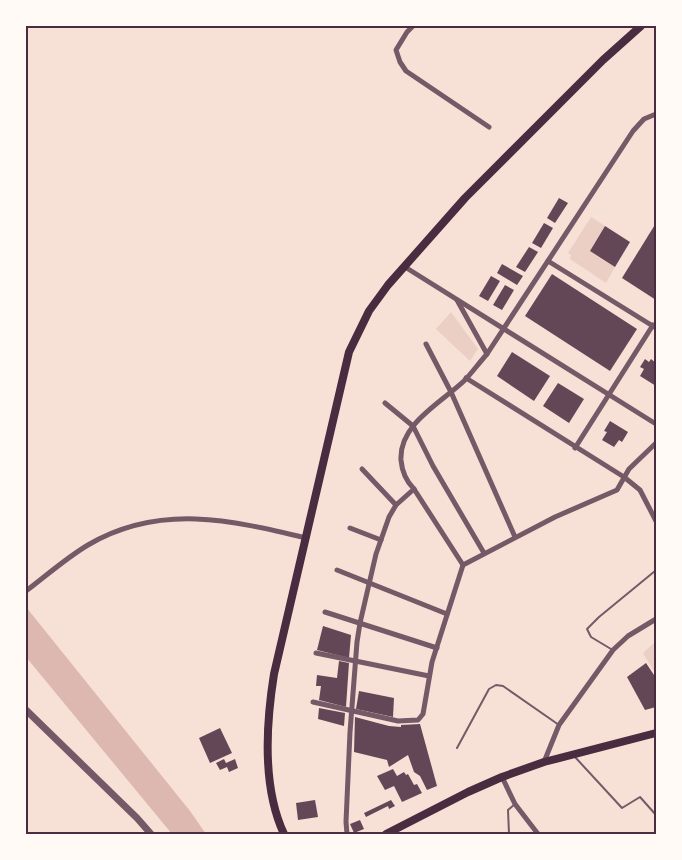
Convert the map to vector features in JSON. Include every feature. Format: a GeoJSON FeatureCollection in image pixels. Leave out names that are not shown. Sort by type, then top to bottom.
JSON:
{"type":"FeatureCollection","features":[{"type":"Feature","properties":{"kind":"main road"},"geometry":{"type":"LineString","coordinates":[[284,834],[279,824],[269,772],[267,739],[269,706],[274,674],[349,352],[369,311],[388,285],[465,198],[603,60],[641,26]]}},
{"type":"Feature","properties":{"kind":"main road"},"geometry":{"type":"LineString","coordinates":[[386,834],[398,831],[468,792],[502,777],[544,762],[657,733]]}},
{"type":"Feature","properties":{"kind":"street"},"geometry":{"type":"LineString","coordinates":[[413,26],[396,50],[406,71],[489,127]]}},
{"type":"Feature","properties":{"kind":"street"},"geometry":{"type":"LineString","coordinates":[[463,565],[408,483],[401,455],[405,437],[413,426],[466,378],[487,354],[633,131],[644,119],[657,114]]}},
{"type":"Feature","properties":{"kind":"street"},"geometry":{"type":"LineString","coordinates":[[548,261],[655,326],[575,448]]}},
{"type":"Feature","properties":{"kind":"street"},"geometry":{"type":"LineString","coordinates":[[405,267],[657,424]]}},
{"type":"Feature","properties":{"kind":"street"},"geometry":{"type":"LineString","coordinates":[[456,298],[487,354]]}},
{"type":"Feature","properties":{"kind":"street"},"geometry":{"type":"LineString","coordinates":[[426,344],[451,392],[515,537]]}},
{"type":"Feature","properties":{"kind":"street"},"geometry":{"type":"LineString","coordinates":[[466,378],[624,477],[640,490],[657,521]]}},
{"type":"Feature","properties":{"kind":"street"},"geometry":{"type":"LineString","coordinates":[[386,403],[413,426],[433,466],[484,553]]}},
{"type":"Feature","properties":{"kind":"street"},"geometry":{"type":"LineString","coordinates":[[313,702],[398,722],[418,720],[423,714],[429,676],[463,565],[555,517],[618,490],[629,469],[657,443]]}},
{"type":"Feature","properties":{"kind":"street"},"geometry":{"type":"LineString","coordinates":[[362,469],[396,505]]}},
{"type":"Feature","properties":{"kind":"street"},"geometry":{"type":"LineString","coordinates":[[347,834],[351,711],[360,623],[389,517],[396,505],[414,489]]}},
{"type":"Feature","properties":{"kind":"street"},"geometry":{"type":"LineString","coordinates":[[26,591],[88,546],[128,528],[160,520],[219,519],[246,523],[306,538]]}},
{"type":"Feature","properties":{"kind":"street"},"geometry":{"type":"LineString","coordinates":[[350,528],[381,540]]}},
{"type":"Feature","properties":{"kind":"street"},"geometry":{"type":"LineString","coordinates":[[337,570],[447,614]]}},
{"type":"Feature","properties":{"kind":"street"},"geometry":{"type":"LineString","coordinates":[[325,612],[437,648]]}},
{"type":"Feature","properties":{"kind":"street"},"geometry":{"type":"LineString","coordinates":[[544,762],[559,725],[613,650],[628,636],[657,619]]}},
{"type":"Feature","properties":{"kind":"street"},"geometry":{"type":"LineString","coordinates":[[316,653],[429,676]]}},
{"type":"Feature","properties":{"kind":"street"},"geometry":{"type":"LineString","coordinates":[[26,710],[151,834]]}},
{"type":"Feature","properties":{"kind":"street"},"geometry":{"type":"LineString","coordinates":[[502,777],[515,804],[538,834]]}},
{"type":"Feature","properties":{"kind":"lane"},"geometry":{"type":"LineString","coordinates":[[613,650],[591,637],[587,629],[598,617],[655,571]]}},
{"type":"Feature","properties":{"kind":"lane"},"geometry":{"type":"LineString","coordinates":[[457,748],[489,689],[496,685],[503,686],[559,725]]}},
{"type":"Feature","properties":{"kind":"lane"},"geometry":{"type":"LineString","coordinates":[[573,755],[622,808],[640,797],[657,815]]}},
{"type":"Feature","properties":{"kind":"lane"},"geometry":{"type":"LineString","coordinates":[[509,834],[508,810],[515,804]]}},
{"type":"Feature","properties":{"kind":"shaded area"},"geometry":{"type":"Polygon","coordinates":[[[591,217],[605,226],[590,251],[615,267],[606,283],[570,259],[571,255],[568,253],[591,217]]]}},
{"type":"Feature","properties":{"kind":"shaded area"},"geometry":{"type":"Polygon","coordinates":[[[451,312],[478,349],[470,361],[436,329],[451,312]]]}},
{"type":"Feature","properties":{"kind":"shaded area"},"geometry":{"type":"Polygon","coordinates":[[[26,607],[206,834],[172,834],[26,657],[26,607]]]}},
{"type":"Feature","properties":{"kind":"shaded area"},"geometry":{"type":"Polygon","coordinates":[[[656,641],[656,675],[643,653],[656,641]]]}},
{"type":"Feature","properties":{"kind":"building"},"geometry":{"type":"Polygon","coordinates":[[[559,198],[568,203],[555,223],[547,218],[559,198]]]}},
{"type":"Feature","properties":{"kind":"building"},"geometry":{"type":"Polygon","coordinates":[[[544,223],[553,228],[541,248],[532,243],[544,223]]]}},
{"type":"Feature","properties":{"kind":"building"},"geometry":{"type":"Polygon","coordinates":[[[656,223],[656,300],[622,278],[656,223]]]}},
{"type":"Feature","properties":{"kind":"building"},"geometry":{"type":"Polygon","coordinates":[[[605,226],[630,242],[615,267],[590,251],[605,226]]]}},
{"type":"Feature","properties":{"kind":"building"},"geometry":{"type":"Polygon","coordinates":[[[529,247],[538,252],[525,272],[516,267],[529,247]]]}},
{"type":"Feature","properties":{"kind":"building"},"geometry":{"type":"Polygon","coordinates":[[[502,264],[523,276],[517,285],[497,273],[502,264]]]}},
{"type":"Feature","properties":{"kind":"building"},"geometry":{"type":"Polygon","coordinates":[[[552,274],[637,329],[610,371],[525,316],[552,274]]]}},
{"type":"Feature","properties":{"kind":"building"},"geometry":{"type":"Polygon","coordinates":[[[491,276],[500,281],[488,301],[479,296],[491,276]]]}},
{"type":"Feature","properties":{"kind":"building"},"geometry":{"type":"Polygon","coordinates":[[[505,285],[514,290],[502,310],[493,305],[505,285]]]}},
{"type":"Feature","properties":{"kind":"building"},"geometry":{"type":"Polygon","coordinates":[[[512,352],[550,376],[534,401],[497,376],[512,352]]]}},
{"type":"Feature","properties":{"kind":"building"},"geometry":{"type":"Polygon","coordinates":[[[645,359],[649,362],[651,359],[656,363],[656,386],[640,376],[644,369],[640,367],[645,359]]]}},
{"type":"Feature","properties":{"kind":"building"},"geometry":{"type":"Polygon","coordinates":[[[558,383],[584,399],[569,423],[543,406],[558,383]]]}},
{"type":"Feature","properties":{"kind":"building"},"geometry":{"type":"Polygon","coordinates":[[[610,421],[628,432],[622,442],[619,440],[614,447],[602,440],[610,421]]]}},
{"type":"Feature","properties":{"kind":"building"},"geometry":{"type":"Polygon","coordinates":[[[323,626],[351,635],[349,658],[317,650],[323,626]]]}},
{"type":"Feature","properties":{"kind":"building"},"geometry":{"type":"Polygon","coordinates":[[[339,661],[349,663],[346,707],[319,700],[321,686],[316,686],[317,675],[337,678],[339,661]]]}},
{"type":"Feature","properties":{"kind":"building"},"geometry":{"type":"Polygon","coordinates":[[[646,663],[656,678],[656,707],[645,710],[627,677],[646,663]]]}},
{"type":"Feature","properties":{"kind":"building"},"geometry":{"type":"Polygon","coordinates":[[[359,691],[394,698],[393,717],[356,709],[359,691]]]}},
{"type":"Feature","properties":{"kind":"building"},"geometry":{"type":"Polygon","coordinates":[[[319,708],[345,713],[344,726],[318,719],[319,708]]]}},
{"type":"Feature","properties":{"kind":"building"},"geometry":{"type":"Polygon","coordinates":[[[355,717],[389,726],[420,724],[437,786],[427,790],[420,776],[414,772],[408,755],[389,767],[387,760],[354,752],[355,717]]]}},
{"type":"Feature","properties":{"kind":"building"},"geometry":{"type":"Polygon","coordinates":[[[220,728],[232,753],[210,763],[199,738],[220,728]]]}},
{"type":"Feature","properties":{"kind":"building"},"geometry":{"type":"Polygon","coordinates":[[[224,759],[226,763],[235,759],[238,768],[229,772],[227,767],[220,770],[216,763],[224,759]]]}},
{"type":"Feature","properties":{"kind":"building"},"geometry":{"type":"Polygon","coordinates":[[[393,769],[397,776],[404,772],[408,774],[422,793],[402,802],[394,786],[385,790],[377,776],[393,769]]]}},
{"type":"Feature","properties":{"kind":"building"},"geometry":{"type":"Polygon","coordinates":[[[315,800],[318,817],[298,820],[296,803],[315,800]]]}},
{"type":"Feature","properties":{"kind":"building"},"geometry":{"type":"Polygon","coordinates":[[[391,800],[395,806],[389,809],[388,806],[366,817],[364,813],[391,800]]]}},
{"type":"Feature","properties":{"kind":"building"},"geometry":{"type":"Polygon","coordinates":[[[360,820],[364,829],[354,833],[350,824],[360,820]]]}}]}
